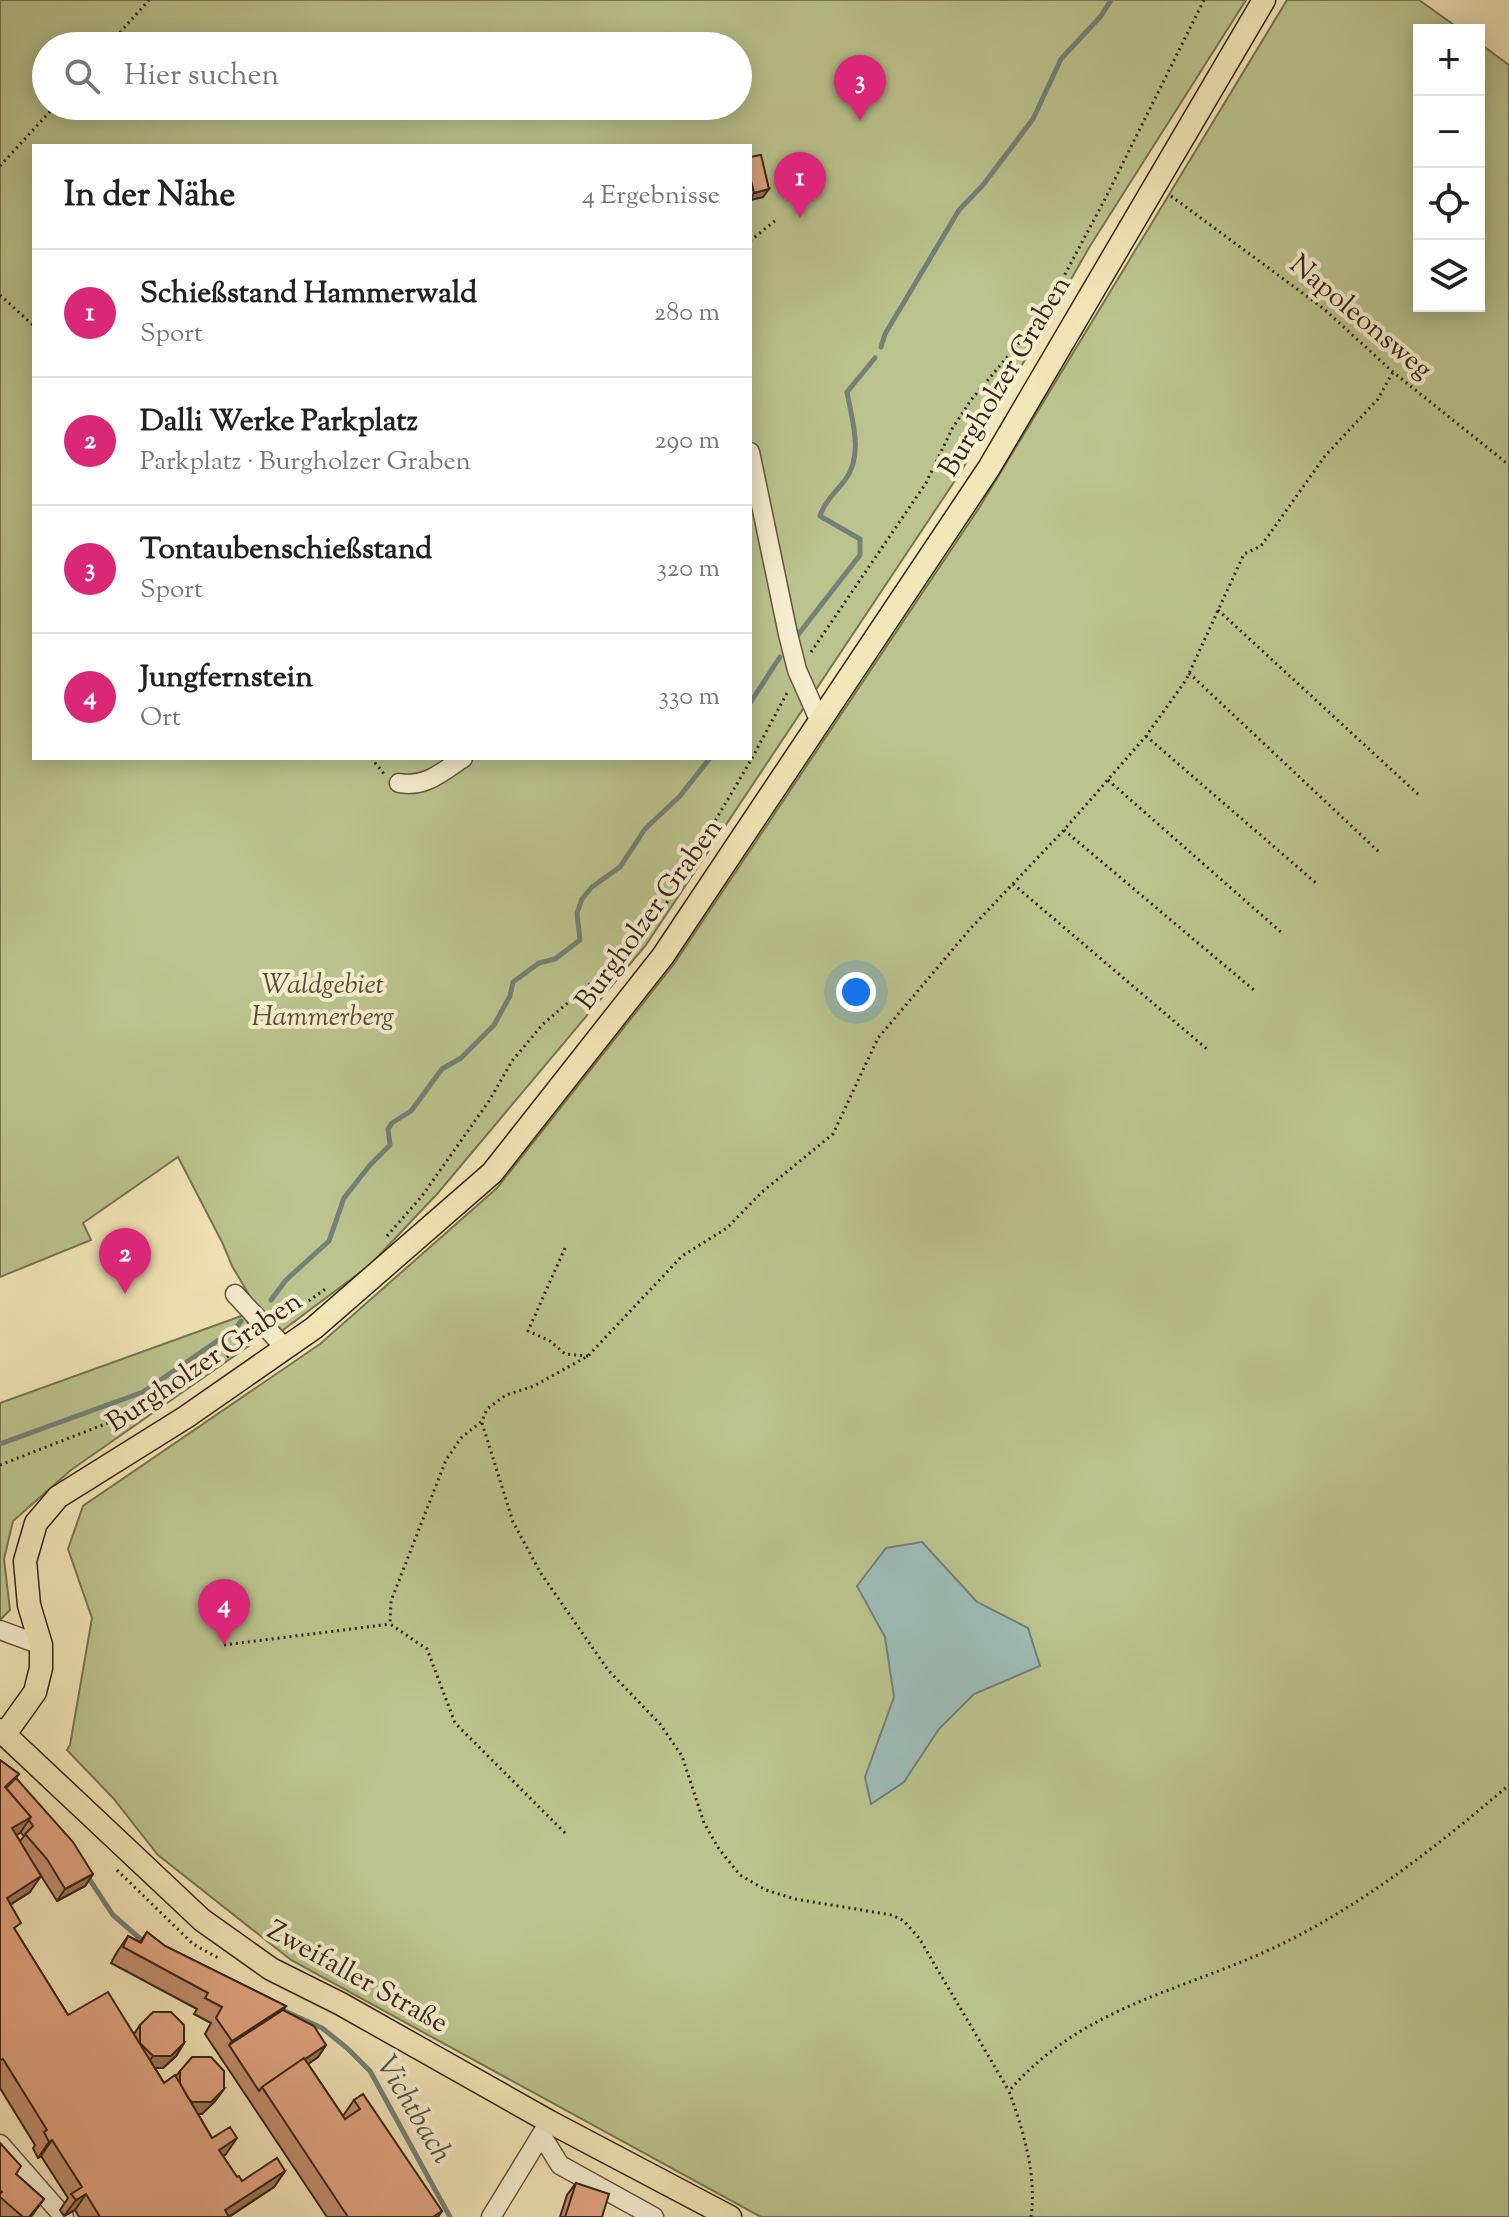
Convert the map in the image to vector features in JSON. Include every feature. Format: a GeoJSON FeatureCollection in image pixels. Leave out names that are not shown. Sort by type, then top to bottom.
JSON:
{"type":"FeatureCollection","features":[{"type":"Feature","properties":{"kind":"main road","name":"Burgholzer Graben"},"geometry":{"type":"LineString","coordinates":[[3,1732],[35,1692],[41,1668],[41,1645],[29,1605],[25,1561],[36,1523],[58,1497],[186,1417],[314,1328],[492,1173],[663,956],[989,468],[1264,0]]}},
{"type":"Feature","properties":{"kind":"main road","name":"Zweifaller Straße"},"geometry":{"type":"LineString","coordinates":[[3,1732],[202,1920],[271,1969],[341,2004],[546,2129],[730,2217]]}},
{"type":"Feature","properties":{"kind":"street"},"geometry":{"type":"LineString","coordinates":[[752,465],[768,550],[797,670],[820,722]]}},
{"type":"Feature","properties":{"kind":"street"},"geometry":{"type":"LineString","coordinates":[[399,783],[411,785],[432,779],[460,760]]}},
{"type":"Feature","properties":{"kind":"street"},"geometry":{"type":"LineString","coordinates":[[235,1294],[285,1348]]}},
{"type":"Feature","properties":{"kind":"street"},"geometry":{"type":"LineString","coordinates":[[0,1630],[41,1645]]}},
{"type":"Feature","properties":{"kind":"street"},"geometry":{"type":"LineString","coordinates":[[491,2217],[546,2129]]}},
{"type":"Feature","properties":{"kind":"street"},"geometry":{"type":"LineString","coordinates":[[546,2129],[560,2165],[654,2217]]}},
{"type":"Feature","properties":{"kind":"street"},"geometry":{"type":"LineString","coordinates":[[0,2144],[64,2217]]}},
{"type":"Feature","properties":{"kind":"path"},"geometry":{"type":"LineString","coordinates":[[120,32],[149,0]]}},
{"type":"Feature","properties":{"kind":"path"},"geometry":{"type":"LineString","coordinates":[[752,758],[797,670],[823,637],[926,483],[952,429],[971,400],[1035,324],[1063,278],[1204,0]]}},
{"type":"Feature","properties":{"kind":"path"},"geometry":{"type":"LineString","coordinates":[[0,166],[42,120]]}},
{"type":"Feature","properties":{"kind":"path","name":"Napoleonsweg"},"geometry":{"type":"LineString","coordinates":[[1184,204],[1324,309],[1393,372],[1509,465]]}},
{"type":"Feature","properties":{"kind":"path"},"geometry":{"type":"LineString","coordinates":[[752,239],[776,220]]}},
{"type":"Feature","properties":{"kind":"path"},"geometry":{"type":"LineString","coordinates":[[0,295],[32,324]]}},
{"type":"Feature","properties":{"kind":"path"},"geometry":{"type":"LineString","coordinates":[[390,1624],[391,1601],[446,1460],[461,1438],[482,1421],[487,1409],[506,1395],[534,1386],[588,1356],[682,1256],[727,1228],[762,1192],[833,1134],[878,1038],[971,928],[1064,830],[1146,736],[1186,680],[1244,554],[1261,546],[1325,456],[1378,399],[1393,372]]}},
{"type":"Feature","properties":{"kind":"path"},"geometry":{"type":"LineString","coordinates":[[1218,610],[1420,796]]}},
{"type":"Feature","properties":{"kind":"path"},"geometry":{"type":"LineString","coordinates":[[1189,673],[1379,852]]}},
{"type":"Feature","properties":{"kind":"path"},"geometry":{"type":"LineString","coordinates":[[1146,736],[1316,883]]}},
{"type":"Feature","properties":{"kind":"path"},"geometry":{"type":"LineString","coordinates":[[380,1244],[422,1196],[489,1101],[512,1061],[543,1024],[638,943],[653,926],[751,760]]}},
{"type":"Feature","properties":{"kind":"path"},"geometry":{"type":"LineString","coordinates":[[1108,780],[1282,933]]}},
{"type":"Feature","properties":{"kind":"path"},"geometry":{"type":"LineString","coordinates":[[1064,830],[1255,991]]}},
{"type":"Feature","properties":{"kind":"path"},"geometry":{"type":"LineString","coordinates":[[1013,884],[1208,1050]]}},
{"type":"Feature","properties":{"kind":"path"},"geometry":{"type":"LineString","coordinates":[[565,1248],[528,1331],[550,1341],[565,1354],[588,1356]]}},
{"type":"Feature","properties":{"kind":"path"},"geometry":{"type":"LineString","coordinates":[[0,1465],[123,1417],[165,1396],[246,1345],[330,1286]]}},
{"type":"Feature","properties":{"kind":"path"},"geometry":{"type":"LineString","coordinates":[[482,1421],[513,1522],[540,1572],[608,1670],[660,1724],[682,1756],[704,1823],[719,1849],[740,1875],[766,1890],[795,1899],[892,1915],[904,1921],[949,1987],[1009,2091],[1024,2130],[1033,2201],[1031,2217]]}},
{"type":"Feature","properties":{"kind":"path"},"geometry":{"type":"LineString","coordinates":[[224,1645],[390,1624],[427,1649],[455,1723],[565,1833]]}},
{"type":"Feature","properties":{"kind":"path"},"geometry":{"type":"LineString","coordinates":[[1009,2091],[1063,2042],[1094,2021],[1187,1980],[1267,1951],[1329,1919],[1451,1834],[1509,1785]]}},
{"type":"Feature","properties":{"kind":"green space","name":"Waldgebiet Hammerberg"},"geometry":{"type":"Polygon","coordinates":[[[0,0],[1246,0],[1090,246],[962,470],[646,945],[438,1193],[370,1265],[279,1333],[265,1312],[258,1310],[232,1266],[178,1157],[83,1223],[91,1240],[0,1277],[0,0]]]}},
{"type":"Feature","properties":{"kind":"green space"},"geometry":{"type":"Polygon","coordinates":[[[1287,0],[1419,0],[1453,24],[1413,24],[1413,312],[1485,312],[1485,47],[1509,65],[1509,2217],[761,2217],[291,1960],[158,1855],[113,1798],[67,1750],[92,1618],[68,1549],[83,1506],[320,1344],[497,1188],[674,964],[979,508],[1287,0]]]}},
{"type":"Feature","properties":{"kind":"green space"},"geometry":{"type":"Polygon","coordinates":[[[247,1314],[250,1345],[71,1470],[13,1521],[4,1559],[10,1610],[0,1620],[0,1403],[247,1314]]]}},
{"type":"Feature","properties":{"kind":"water"},"geometry":{"type":"Polygon","coordinates":[[[922,1542],[977,1602],[1028,1628],[1040,1666],[974,1694],[939,1729],[904,1782],[871,1804],[865,1777],[894,1697],[885,1637],[857,1586],[886,1548],[922,1542]]]}},
{"type":"Feature","properties":{"kind":"building"},"geometry":{"type":"Polygon","coordinates":[[[761,155],[769,189],[754,193],[752,157],[761,155]]]}},
{"type":"Feature","properties":{"kind":"building"},"geometry":{"type":"Polygon","coordinates":[[[0,1760],[19,1774],[5,1787],[31,1817],[12,1828],[41,1876],[7,1898],[21,1923],[14,1928],[68,2015],[108,1992],[164,2083],[175,2075],[212,2138],[230,2127],[237,2138],[219,2150],[237,2177],[242,2181],[277,2158],[285,2171],[225,2210],[229,2217],[100,2217],[86,2194],[76,2200],[71,2194],[82,2187],[52,2140],[49,2142],[44,2132],[47,2130],[3,2059],[0,2060],[0,1760]]]}},
{"type":"Feature","properties":{"kind":"building"},"geometry":{"type":"Polygon","coordinates":[[[16,1778],[73,1842],[93,1874],[65,1889],[47,1859],[25,1834],[33,1826],[29,1820],[31,1817],[6,1788],[16,1778]]]}},
{"type":"Feature","properties":{"kind":"building"},"geometry":{"type":"Polygon","coordinates":[[[147,1932],[165,1946],[286,2006],[232,2041],[216,2018],[222,2007],[205,1998],[208,1993],[123,1947],[128,1936],[141,1943],[147,1932]]]}},
{"type":"Feature","properties":{"kind":"building"},"geometry":{"type":"Polygon","coordinates":[[[283,2010],[314,2026],[326,2045],[259,2091],[229,2045],[283,2010]]]}},
{"type":"Feature","properties":{"kind":"building"},"geometry":{"type":"Polygon","coordinates":[[[153,2012],[171,2012],[184,2025],[184,2043],[171,2056],[153,2056],[140,2043],[140,2025],[153,2012]]]}},
{"type":"Feature","properties":{"kind":"building"},"geometry":{"type":"Polygon","coordinates":[[[192,2057],[211,2057],[224,2071],[224,2089],[211,2102],[192,2102],[180,2083],[180,2071],[192,2057]]]}},
{"type":"Feature","properties":{"kind":"building"},"geometry":{"type":"Polygon","coordinates":[[[304,2058],[345,2119],[360,2109],[354,2100],[363,2094],[442,2211],[433,2217],[348,2217],[262,2087],[304,2058]]]}},
{"type":"Feature","properties":{"kind":"building"},"geometry":{"type":"Polygon","coordinates":[[[0,2143],[21,2166],[16,2174],[44,2199],[29,2217],[23,2217],[0,2197],[0,2143]]]}},
{"type":"Feature","properties":{"kind":"building"},"geometry":{"type":"Polygon","coordinates":[[[576,2183],[609,2194],[602,2217],[565,2217],[576,2183]]]}},
{"type":"Feature","properties":{"kind":"waterway"},"geometry":{"type":"LineString","coordinates":[[881,347],[885,334],[959,210],[983,185],[1033,119],[1061,59],[1101,16],[1111,0]]}},
{"type":"Feature","properties":{"kind":"waterway"},"geometry":{"type":"LineString","coordinates":[[797,636],[860,555],[860,539],[820,516],[845,480],[854,460],[854,426],[847,392],[875,358]]}},
{"type":"Feature","properties":{"kind":"waterway"},"geometry":{"type":"LineString","coordinates":[[752,700],[780,657]]}},
{"type":"Feature","properties":{"kind":"waterway"},"geometry":{"type":"LineString","coordinates":[[271,1300],[286,1280],[329,1241],[344,1198],[390,1145],[388,1129],[392,1123],[411,1111],[442,1069],[461,1058],[494,1025],[510,996],[513,982],[539,963],[555,959],[580,940],[577,913],[582,899],[592,887],[620,867],[645,829],[680,796],[708,760]]}},
{"type":"Feature","properties":{"kind":"waterway"},"geometry":{"type":"LineString","coordinates":[[0,1444],[143,1392],[236,1328],[241,1321]]}},
{"type":"Feature","properties":{"kind":"waterway","name":"Vichtbach"},"geometry":{"type":"LineString","coordinates":[[86,1874],[113,1915],[144,1942]]}},
{"type":"Feature","properties":{"kind":"waterway","name":"Vichtbach"},"geometry":{"type":"LineString","coordinates":[[278,2008],[322,2028],[370,2071],[450,2217]]}},
{"type":"Feature","properties":{"kind":"place","name":"Tontaubenschießstand"},"geometry":{"type":"Point","coordinates":[860,121]}},
{"type":"Feature","properties":{"kind":"place","name":"Schießstand Hammerwald"},"geometry":{"type":"Point","coordinates":[800,218]}},
{"type":"Feature","properties":{"kind":"place","name":"Dalli Werke Parkplatz"},"geometry":{"type":"Point","coordinates":[125,1294]}},
{"type":"Feature","properties":{"kind":"place","name":"Jungfernstein"},"geometry":{"type":"Point","coordinates":[224,1645]}}]}
